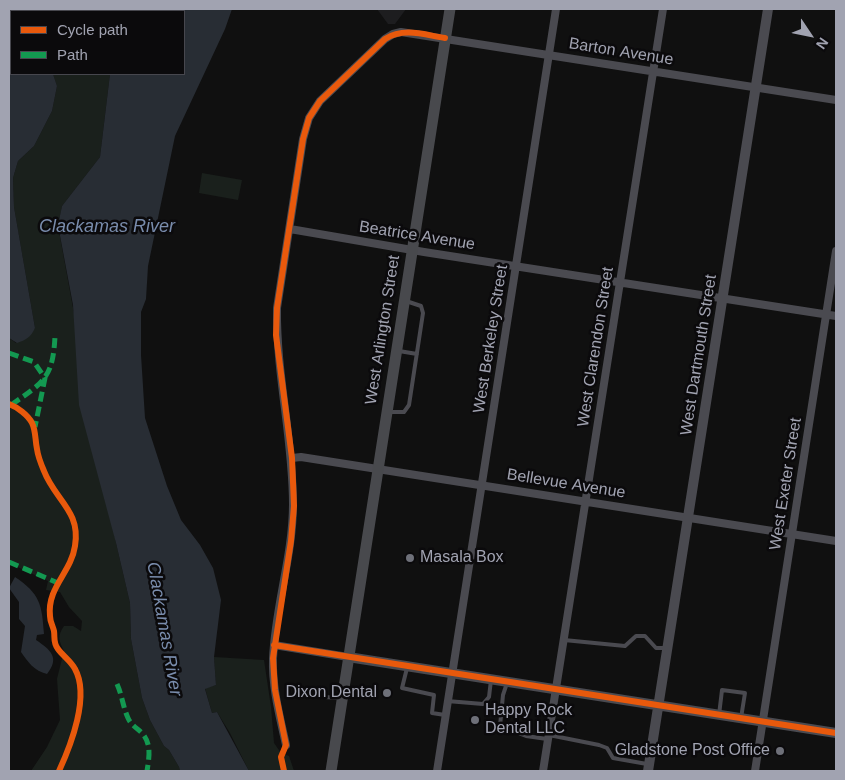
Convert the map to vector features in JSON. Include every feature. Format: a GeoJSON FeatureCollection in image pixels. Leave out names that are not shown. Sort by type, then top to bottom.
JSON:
{"type":"FeatureCollection","features":[{"type":"Feature","properties":{"kind":"main road","name":"West Arlington Street"},"geometry":{"type":"LineString","coordinates":[[331,771],[450,9]]}},
{"type":"Feature","properties":{"kind":"street","name":"West Berkeley Street"},"geometry":{"type":"LineString","coordinates":[[437,771],[556,9]]}},
{"type":"Feature","properties":{"kind":"street","name":"West Clarendon Street"},"geometry":{"type":"LineString","coordinates":[[543,771],[663,9]]}},
{"type":"Feature","properties":{"kind":"street","name":"West Dartmouth Street"},"geometry":{"type":"LineString","coordinates":[[649,768],[768,9]]}},
{"type":"Feature","properties":{"kind":"street","name":"Barton Avenue"},"geometry":{"type":"LineString","coordinates":[[290,229],[303,139],[312,112],[324,96],[385,39],[401,32],[836,100]]}},
{"type":"Feature","properties":{"kind":"street","name":"Beatrice Avenue"},"geometry":{"type":"LineString","coordinates":[[290,229],[619,283],[836,316]]}},
{"type":"Feature","properties":{"kind":"street"},"geometry":{"type":"LineString","coordinates":[[286,745],[275,690],[273,660],[291,541],[294,506],[292,458],[276,335],[277,308],[290,229]]}},
{"type":"Feature","properties":{"kind":"street","name":"West Exeter Street"},"geometry":{"type":"LineString","coordinates":[[755,771],[836,251]]}},
{"type":"Feature","properties":{"kind":"street","name":"Bellevue Avenue"},"geometry":{"type":"LineString","coordinates":[[292,458],[302,457],[836,541]]}},
{"type":"Feature","properties":{"kind":"street"},"geometry":{"type":"LineString","coordinates":[[274,646],[836,732]]}},
{"type":"Feature","properties":{"kind":"lane"},"geometry":{"type":"LineString","coordinates":[[387,411],[404,412],[409,404],[417,354],[423,313],[421,306],[404,300]]}},
{"type":"Feature","properties":{"kind":"lane"},"geometry":{"type":"LineString","coordinates":[[396,350],[417,354]]}},
{"type":"Feature","properties":{"kind":"lane"},"geometry":{"type":"LineString","coordinates":[[564,640],[625,646],[636,636],[645,636],[656,648],[668,648]]}},
{"type":"Feature","properties":{"kind":"lane"},"geometry":{"type":"LineString","coordinates":[[407,666],[402,688],[434,695],[432,712],[445,715]]}},
{"type":"Feature","properties":{"kind":"lane"},"geometry":{"type":"LineString","coordinates":[[447,700],[483,704],[489,696],[491,678]]}},
{"type":"Feature","properties":{"kind":"lane"},"geometry":{"type":"LineString","coordinates":[[508,681],[503,695],[500,726],[526,736],[599,744],[606,748],[613,758],[649,768]]}},
{"type":"Feature","properties":{"kind":"lane"},"geometry":{"type":"LineString","coordinates":[[719,714],[722,690],[740,692],[745,693],[741,718]]}},
{"type":"Feature","properties":{"kind":"lane"},"geometry":{"type":"LineString","coordinates":[[324,697],[342,698]]}},
{"type":"Feature","properties":{"kind":"shaded area"},"geometry":{"type":"Polygon","coordinates":[[[377,9],[406,9],[395,24],[388,24],[377,9]]]}},
{"type":"Feature","properties":{"kind":"shaded area"},"geometry":{"type":"Polygon","coordinates":[[[53,75],[110,75],[100,157],[62,206],[58,226],[116,543],[130,603],[131,639],[142,698],[150,720],[180,771],[31,771],[47,747],[60,720],[57,679],[64,651],[60,641],[60,633],[64,626],[73,626],[81,631],[82,621],[69,607],[60,592],[46,590],[48,581],[9,563],[9,338],[16,343],[35,328],[14,207],[13,178],[18,161],[34,146],[52,111],[57,86],[53,75]]]}},
{"type":"Feature","properties":{"kind":"shaded area"},"geometry":{"type":"Polygon","coordinates":[[[202,173],[242,180],[238,200],[199,193],[202,173]]]}},
{"type":"Feature","properties":{"kind":"shaded area"},"geometry":{"type":"Polygon","coordinates":[[[214,657],[264,660],[274,743],[281,753],[289,756],[294,771],[249,771],[217,712],[212,713],[205,688],[216,685],[214,657]]]}},
{"type":"Feature","properties":{"kind":"water"},"geometry":{"type":"Polygon","coordinates":[[[9,9],[66,9],[10,10],[10,75],[53,75],[57,86],[52,111],[34,146],[18,161],[13,178],[14,207],[35,328],[32,334],[23,341],[17,343],[9,338],[9,9]]]}},
{"type":"Feature","properties":{"kind":"water","name":"Clackamas River"},"geometry":{"type":"Polygon","coordinates":[[[232,9],[225,29],[175,136],[148,266],[146,299],[141,312],[141,355],[145,418],[167,486],[181,520],[200,545],[213,568],[221,600],[214,657],[216,685],[205,689],[212,713],[217,712],[249,771],[180,771],[150,720],[142,698],[131,639],[130,603],[79,405],[73,305],[58,225],[62,206],[100,157],[110,75],[185,75],[185,10],[118,10],[232,9]]]}},
{"type":"Feature","properties":{"kind":"water"},"geometry":{"type":"Polygon","coordinates":[[[15,577],[30,589],[41,607],[44,634],[37,635],[36,640],[46,647],[52,655],[53,663],[47,674],[42,673],[29,663],[21,652],[25,626],[19,619],[19,602],[9,588],[15,577]]]}},
{"type":"Feature","properties":{"kind":"marked path"},"geometry":{"type":"LineString","coordinates":[[11,405],[45,378],[52,361],[55,336]]}},
{"type":"Feature","properties":{"kind":"marked path"},"geometry":{"type":"LineString","coordinates":[[9,353],[34,362],[45,378],[35,427]]}},
{"type":"Feature","properties":{"kind":"marked path"},"geometry":{"type":"LineString","coordinates":[[9,562],[58,583]]}},
{"type":"Feature","properties":{"kind":"marked path"},"geometry":{"type":"LineString","coordinates":[[117,684],[129,720],[142,733],[147,742],[149,751],[147,771]]}},
{"type":"Feature","properties":{"kind":"cycle path"},"geometry":{"type":"LineString","coordinates":[[284,771],[281,757],[286,745],[275,690],[273,658],[291,541],[294,506],[292,458],[276,335],[277,308],[303,139],[309,118],[320,101],[385,39],[400,33],[445,38]]}},
{"type":"Feature","properties":{"kind":"cycle path"},"geometry":{"type":"LineString","coordinates":[[9,404],[22,412],[32,423],[42,466],[54,490],[71,515],[76,534],[73,556],[56,588],[50,606],[50,618],[54,631],[55,645],[75,669],[81,693],[77,720],[69,748],[59,771]]}},
{"type":"Feature","properties":{"kind":"cycle path"},"geometry":{"type":"LineString","coordinates":[[274,645],[836,733]]}},
{"type":"Feature","properties":{"kind":"place","name":"Masala Box"},"geometry":{"type":"Point","coordinates":[410,558]}},
{"type":"Feature","properties":{"kind":"place","name":"Dixon Dental"},"geometry":{"type":"Point","coordinates":[387,693]}},
{"type":"Feature","properties":{"kind":"place","name":"Happy Rock Dental LLC"},"geometry":{"type":"Point","coordinates":[475,720]}},
{"type":"Feature","properties":{"kind":"place","name":"Gladstone Post Office"},"geometry":{"type":"Point","coordinates":[780,751]}}]}
